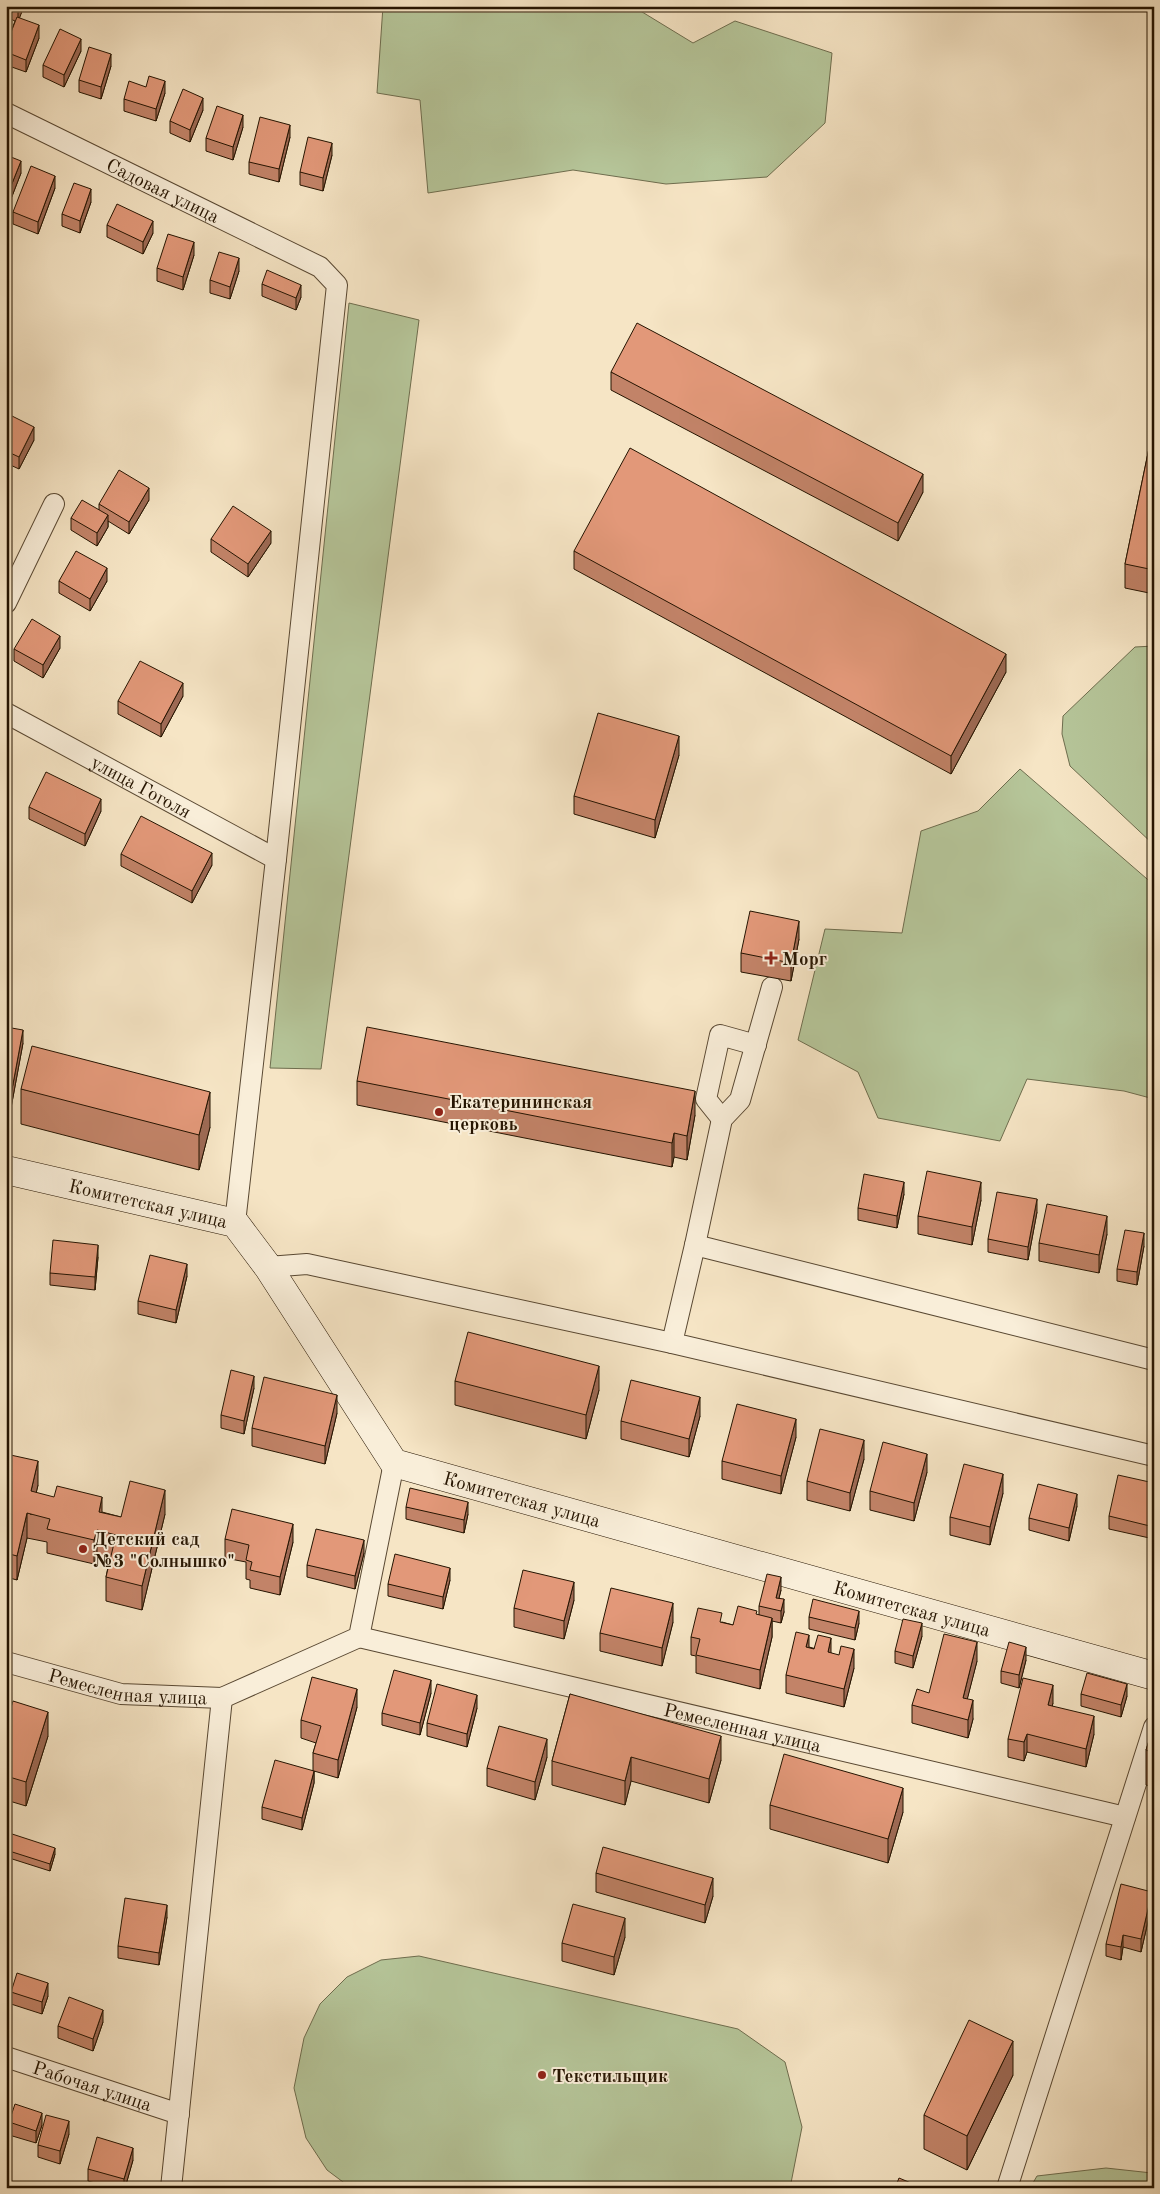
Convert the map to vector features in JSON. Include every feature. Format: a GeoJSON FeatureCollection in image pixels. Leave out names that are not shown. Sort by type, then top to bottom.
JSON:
{"type":"FeatureCollection","features":[{"type":"Feature","properties":{"kind":"street","name":"Садовая улица"},"geometry":{"type":"LineString","coordinates":[[6,112],[320,267],[337,285],[276,860]]}},
{"type":"Feature","properties":{"kind":"street"},"geometry":{"type":"LineString","coordinates":[[6,603],[54,504]]}},
{"type":"Feature","properties":{"kind":"street","name":"улица Гоголя"},"geometry":{"type":"LineString","coordinates":[[6,713],[276,860]]}},
{"type":"Feature","properties":{"kind":"street"},"geometry":{"type":"LineString","coordinates":[[235,1223],[276,860]]}},
{"type":"Feature","properties":{"kind":"street"},"geometry":{"type":"LineString","coordinates":[[672,1343],[722,1119],[740,1100],[772,987]]}},
{"type":"Feature","properties":{"kind":"street"},"geometry":{"type":"LineString","coordinates":[[722,1119],[706,1099],[720,1035],[756,1045]]}},
{"type":"Feature","properties":{"kind":"street","name":"Комитетская улица"},"geometry":{"type":"LineString","coordinates":[[6,1170],[235,1223],[268,1267],[394,1462],[1154,1676]]}},
{"type":"Feature","properties":{"kind":"street"},"geometry":{"type":"LineString","coordinates":[[695,1245],[1154,1360]]}},
{"type":"Feature","properties":{"kind":"street"},"geometry":{"type":"LineString","coordinates":[[268,1267],[307,1264],[672,1343],[1154,1456]]}},
{"type":"Feature","properties":{"kind":"street"},"geometry":{"type":"LineString","coordinates":[[359,1637],[394,1462]]}},
{"type":"Feature","properties":{"kind":"street","name":"Ремесленная улица"},"geometry":{"type":"LineString","coordinates":[[6,1662],[121,1694],[222,1698],[359,1637],[1125,1817]]}},
{"type":"Feature","properties":{"kind":"street"},"geometry":{"type":"LineString","coordinates":[[171,2188],[222,1698]]}},
{"type":"Feature","properties":{"kind":"street"},"geometry":{"type":"LineString","coordinates":[[1007,2188],[1154,1727]]}},
{"type":"Feature","properties":{"kind":"street","name":"Рабочая улица"},"geometry":{"type":"LineString","coordinates":[[6,2057],[179,2114]]}},
{"type":"Feature","properties":{"kind":"green space"},"geometry":{"type":"Polygon","coordinates":[[[383,6],[628,6],[634,7],[693,43],[735,21],[832,53],[825,123],[767,177],[666,184],[573,170],[428,193],[420,100],[377,93],[383,6]]]}},
{"type":"Feature","properties":{"kind":"green space"},"geometry":{"type":"Polygon","coordinates":[[[349,303],[419,320],[321,1069],[270,1068],[349,303]]]}},
{"type":"Feature","properties":{"kind":"green space"},"geometry":{"type":"Polygon","coordinates":[[[1154,646],[1154,845],[1070,766],[1062,734],[1063,716],[1135,647],[1154,646]]]}},
{"type":"Feature","properties":{"kind":"green space"},"geometry":{"type":"Polygon","coordinates":[[[1020,769],[1154,885],[1154,1099],[1124,1091],[1027,1079],[1000,1141],[878,1118],[858,1072],[798,1040],[825,929],[902,933],[921,831],[978,811],[1020,769]]]}},
{"type":"Feature","properties":{"kind":"green space","name":"Текстильщик"},"geometry":{"type":"Polygon","coordinates":[[[419,1956],[738,2029],[785,2062],[802,2127],[790,2188],[351,2188],[327,2170],[306,2138],[294,2088],[304,2038],[320,2004],[347,1977],[381,1960],[419,1956]]]}},
{"type":"Feature","properties":{"kind":"green space"},"geometry":{"type":"Polygon","coordinates":[[[1106,2168],[1152,2173],[1154,2188],[1030,2188],[1037,2176],[1106,2168]]]}},
{"type":"Feature","properties":{"kind":"building"},"geometry":{"type":"Polygon","coordinates":[[[17,17],[39,25],[26,60],[6,52],[6,45],[17,17]]]}},
{"type":"Feature","properties":{"kind":"building"},"geometry":{"type":"Polygon","coordinates":[[[60,29],[81,39],[64,75],[43,65],[60,29]]]}},
{"type":"Feature","properties":{"kind":"building"},"geometry":{"type":"Polygon","coordinates":[[[89,47],[111,54],[101,87],[79,80],[89,47]]]}},
{"type":"Feature","properties":{"kind":"building"},"geometry":{"type":"Polygon","coordinates":[[[149,76],[165,81],[156,109],[124,99],[129,81],[146,87],[149,76]]]}},
{"type":"Feature","properties":{"kind":"building"},"geometry":{"type":"Polygon","coordinates":[[[183,89],[203,98],[190,130],[170,121],[183,89]]]}},
{"type":"Feature","properties":{"kind":"building"},"geometry":{"type":"Polygon","coordinates":[[[217,106],[243,115],[233,147],[206,138],[217,106]]]}},
{"type":"Feature","properties":{"kind":"building"},"geometry":{"type":"Polygon","coordinates":[[[260,117],[290,125],[279,169],[249,162],[260,117]]]}},
{"type":"Feature","properties":{"kind":"building"},"geometry":{"type":"Polygon","coordinates":[[[308,137],[332,143],[323,178],[300,172],[308,137]]]}},
{"type":"Feature","properties":{"kind":"building"},"geometry":{"type":"Polygon","coordinates":[[[6,155],[21,161],[9,191],[6,190],[6,155]]]}},
{"type":"Feature","properties":{"kind":"building"},"geometry":{"type":"Polygon","coordinates":[[[31,166],[55,176],[38,222],[13,212],[31,166]]]}},
{"type":"Feature","properties":{"kind":"building"},"geometry":{"type":"Polygon","coordinates":[[[74,183],[91,189],[80,221],[62,214],[74,183]]]}},
{"type":"Feature","properties":{"kind":"building"},"geometry":{"type":"Polygon","coordinates":[[[117,204],[153,221],[143,242],[107,225],[117,204]]]}},
{"type":"Feature","properties":{"kind":"building"},"geometry":{"type":"Polygon","coordinates":[[[168,234],[194,242],[183,277],[157,268],[168,234]]]}},
{"type":"Feature","properties":{"kind":"building"},"geometry":{"type":"Polygon","coordinates":[[[219,252],[239,258],[230,287],[210,280],[219,252]]]}},
{"type":"Feature","properties":{"kind":"building"},"geometry":{"type":"Polygon","coordinates":[[[267,270],[301,285],[296,298],[262,284],[267,270]]]}},
{"type":"Feature","properties":{"kind":"building"},"geometry":{"type":"Polygon","coordinates":[[[637,323],[923,474],[898,523],[611,372],[637,323]]]}},
{"type":"Feature","properties":{"kind":"building"},"geometry":{"type":"Polygon","coordinates":[[[6,413],[34,427],[19,457],[6,451],[6,413]]]}},
{"type":"Feature","properties":{"kind":"building"},"geometry":{"type":"Polygon","coordinates":[[[1154,424],[1154,570],[1125,564],[1154,424]]]}},
{"type":"Feature","properties":{"kind":"building"},"geometry":{"type":"Polygon","coordinates":[[[630,448],[1006,654],[951,756],[574,551],[630,448]]]}},
{"type":"Feature","properties":{"kind":"building"},"geometry":{"type":"Polygon","coordinates":[[[119,470],[149,488],[129,522],[99,504],[119,470]]]}},
{"type":"Feature","properties":{"kind":"building"},"geometry":{"type":"Polygon","coordinates":[[[82,500],[108,515],[97,533],[71,518],[82,500]]]}},
{"type":"Feature","properties":{"kind":"building"},"geometry":{"type":"Polygon","coordinates":[[[233,506],[271,531],[248,564],[211,539],[233,506]]]}},
{"type":"Feature","properties":{"kind":"building"},"geometry":{"type":"Polygon","coordinates":[[[76,551],[107,568],[90,599],[59,581],[76,551]]]}},
{"type":"Feature","properties":{"kind":"building"},"geometry":{"type":"Polygon","coordinates":[[[32,619],[60,636],[43,665],[14,649],[32,619]]]}},
{"type":"Feature","properties":{"kind":"building"},"geometry":{"type":"Polygon","coordinates":[[[140,661],[183,683],[161,724],[118,701],[140,661]]]}},
{"type":"Feature","properties":{"kind":"building"},"geometry":{"type":"Polygon","coordinates":[[[598,713],[679,736],[655,820],[574,796],[598,713]]]}},
{"type":"Feature","properties":{"kind":"building"},"geometry":{"type":"Polygon","coordinates":[[[46,772],[101,799],[85,834],[29,807],[46,772]]]}},
{"type":"Feature","properties":{"kind":"building"},"geometry":{"type":"Polygon","coordinates":[[[141,816],[212,853],[192,891],[121,854],[141,816]]]}},
{"type":"Feature","properties":{"kind":"building"},"geometry":{"type":"Polygon","coordinates":[[[750,911],[799,921],[791,963],[741,953],[750,911]]]}},
{"type":"Feature","properties":{"kind":"building"},"geometry":{"type":"Polygon","coordinates":[[[6,1027],[23,1030],[8,1111],[6,1111],[6,1027]]]}},
{"type":"Feature","properties":{"kind":"building"},"geometry":{"type":"Polygon","coordinates":[[[367,1027],[695,1091],[687,1136],[674,1133],[672,1143],[357,1081],[367,1027]]]}},
{"type":"Feature","properties":{"kind":"building"},"geometry":{"type":"Polygon","coordinates":[[[32,1046],[210,1092],[199,1135],[21,1089],[32,1046]]]}},
{"type":"Feature","properties":{"kind":"building"},"geometry":{"type":"Polygon","coordinates":[[[927,1171],[981,1182],[972,1227],[918,1216],[927,1171]]]}},
{"type":"Feature","properties":{"kind":"building"},"geometry":{"type":"Polygon","coordinates":[[[864,1174],[904,1182],[897,1216],[858,1208],[864,1174]]]}},
{"type":"Feature","properties":{"kind":"building"},"geometry":{"type":"Polygon","coordinates":[[[997,1192],[1037,1199],[1028,1247],[988,1239],[997,1192]]]}},
{"type":"Feature","properties":{"kind":"building"},"geometry":{"type":"Polygon","coordinates":[[[1047,1204],[1107,1216],[1099,1255],[1039,1243],[1047,1204]]]}},
{"type":"Feature","properties":{"kind":"building"},"geometry":{"type":"Polygon","coordinates":[[[1125,1230],[1144,1233],[1137,1272],[1117,1269],[1125,1230]]]}},
{"type":"Feature","properties":{"kind":"building"},"geometry":{"type":"Polygon","coordinates":[[[53,1240],[98,1245],[95,1277],[50,1273],[53,1240]]]}},
{"type":"Feature","properties":{"kind":"building"},"geometry":{"type":"Polygon","coordinates":[[[150,1255],[187,1264],[176,1310],[138,1301],[150,1255]]]}},
{"type":"Feature","properties":{"kind":"building"},"geometry":{"type":"Polygon","coordinates":[[[468,1332],[599,1366],[586,1415],[455,1381],[468,1332]]]}},
{"type":"Feature","properties":{"kind":"building"},"geometry":{"type":"Polygon","coordinates":[[[231,1370],[254,1376],[244,1421],[221,1415],[231,1370]]]}},
{"type":"Feature","properties":{"kind":"building"},"geometry":{"type":"Polygon","coordinates":[[[264,1377],[337,1395],[325,1446],[252,1428],[264,1377]]]}},
{"type":"Feature","properties":{"kind":"building"},"geometry":{"type":"Polygon","coordinates":[[[631,1380],[700,1397],[689,1439],[621,1421],[631,1380]]]}},
{"type":"Feature","properties":{"kind":"building"},"geometry":{"type":"Polygon","coordinates":[[[737,1404],[796,1419],[781,1476],[722,1461],[737,1404]]]}},
{"type":"Feature","properties":{"kind":"building"},"geometry":{"type":"Polygon","coordinates":[[[820,1429],[864,1440],[850,1493],[807,1481],[820,1429]]]}},
{"type":"Feature","properties":{"kind":"building"},"geometry":{"type":"Polygon","coordinates":[[[883,1442],[927,1454],[914,1503],[870,1491],[883,1442]]]}},
{"type":"Feature","properties":{"kind":"building"},"geometry":{"type":"Polygon","coordinates":[[[6,1454],[38,1461],[31,1491],[54,1497],[57,1486],[102,1497],[99,1512],[121,1517],[130,1481],[165,1490],[142,1586],[106,1577],[116,1535],[97,1530],[94,1540],[47,1529],[50,1519],[27,1513],[17,1556],[6,1553],[6,1454]]]}},
{"type":"Feature","properties":{"kind":"building"},"geometry":{"type":"Polygon","coordinates":[[[964,1464],[1003,1474],[990,1527],[950,1517],[964,1464]]]}},
{"type":"Feature","properties":{"kind":"building"},"geometry":{"type":"Polygon","coordinates":[[[1118,1475],[1154,1483],[1154,1527],[1109,1516],[1118,1475]]]}},
{"type":"Feature","properties":{"kind":"building"},"geometry":{"type":"Polygon","coordinates":[[[1038,1484],[1077,1494],[1069,1528],[1029,1518],[1038,1484]]]}},
{"type":"Feature","properties":{"kind":"building"},"geometry":{"type":"Polygon","coordinates":[[[410,1488],[468,1502],[464,1520],[406,1507],[410,1488]]]}},
{"type":"Feature","properties":{"kind":"building"},"geometry":{"type":"Polygon","coordinates":[[[232,1509],[293,1524],[280,1577],[250,1570],[252,1562],[246,1560],[249,1545],[225,1539],[232,1509]]]}},
{"type":"Feature","properties":{"kind":"building"},"geometry":{"type":"Polygon","coordinates":[[[316,1529],[364,1540],[355,1576],[307,1565],[316,1529]]]}},
{"type":"Feature","properties":{"kind":"building"},"geometry":{"type":"Polygon","coordinates":[[[395,1554],[450,1568],[443,1597],[388,1584],[395,1554]]]}},
{"type":"Feature","properties":{"kind":"building"},"geometry":{"type":"Polygon","coordinates":[[[523,1570],[574,1582],[564,1621],[514,1608],[523,1570]]]}},
{"type":"Feature","properties":{"kind":"building"},"geometry":{"type":"Polygon","coordinates":[[[767,1574],[781,1577],[776,1598],[784,1599],[781,1611],[759,1606],[767,1574]]]}},
{"type":"Feature","properties":{"kind":"building"},"geometry":{"type":"Polygon","coordinates":[[[611,1588],[673,1603],[662,1648],[600,1633],[611,1588]]]}},
{"type":"Feature","properties":{"kind":"building"},"geometry":{"type":"Polygon","coordinates":[[[813,1599],[859,1611],[855,1628],[809,1617],[813,1599]]]}},
{"type":"Feature","properties":{"kind":"building"},"geometry":{"type":"Polygon","coordinates":[[[738,1606],[757,1611],[756,1614],[772,1618],[760,1670],[696,1655],[700,1639],[691,1637],[698,1608],[722,1613],[720,1622],[733,1625],[738,1606]]]}},
{"type":"Feature","properties":{"kind":"building"},"geometry":{"type":"Polygon","coordinates":[[[903,1619],[922,1623],[913,1656],[895,1651],[903,1619]]]}},
{"type":"Feature","properties":{"kind":"building"},"geometry":{"type":"Polygon","coordinates":[[[796,1632],[809,1635],[806,1647],[814,1649],[818,1635],[831,1638],[828,1652],[839,1655],[841,1646],[854,1649],[844,1689],[786,1675],[796,1632]]]}},
{"type":"Feature","properties":{"kind":"building"},"geometry":{"type":"Polygon","coordinates":[[[944,1634],[977,1642],[963,1698],[973,1700],[968,1720],[912,1705],[917,1689],[929,1693],[944,1634]]]}},
{"type":"Feature","properties":{"kind":"building"},"geometry":{"type":"Polygon","coordinates":[[[1009,1642],[1026,1647],[1019,1675],[1001,1671],[1009,1642]]]}},
{"type":"Feature","properties":{"kind":"building"},"geometry":{"type":"Polygon","coordinates":[[[394,1670],[431,1680],[420,1723],[382,1713],[394,1670]]]}},
{"type":"Feature","properties":{"kind":"building"},"geometry":{"type":"Polygon","coordinates":[[[1087,1673],[1127,1684],[1121,1705],[1081,1694],[1087,1673]]]}},
{"type":"Feature","properties":{"kind":"building"},"geometry":{"type":"Polygon","coordinates":[[[312,1677],[357,1689],[338,1760],[313,1753],[321,1726],[301,1720],[312,1677]]]}},
{"type":"Feature","properties":{"kind":"building"},"geometry":{"type":"Polygon","coordinates":[[[1023,1678],[1053,1685],[1048,1705],[1094,1716],[1086,1749],[1027,1734],[1024,1742],[1008,1739],[1023,1678]]]}},
{"type":"Feature","properties":{"kind":"building"},"geometry":{"type":"Polygon","coordinates":[[[437,1684],[477,1695],[467,1734],[427,1723],[437,1684]]]}},
{"type":"Feature","properties":{"kind":"building"},"geometry":{"type":"Polygon","coordinates":[[[570,1694],[721,1736],[709,1779],[631,1757],[625,1781],[552,1761],[570,1694]]]}},
{"type":"Feature","properties":{"kind":"building"},"geometry":{"type":"Polygon","coordinates":[[[13,1701],[48,1712],[26,1782],[6,1776],[6,1723],[13,1701]]]}},
{"type":"Feature","properties":{"kind":"building"},"geometry":{"type":"Polygon","coordinates":[[[1154,1725],[1154,1753],[1146,1750],[1154,1725]]]}},
{"type":"Feature","properties":{"kind":"building"},"geometry":{"type":"Polygon","coordinates":[[[499,1726],[547,1739],[535,1782],[487,1768],[499,1726]]]}},
{"type":"Feature","properties":{"kind":"building"},"geometry":{"type":"Polygon","coordinates":[[[784,1754],[903,1788],[888,1839],[770,1805],[784,1754]]]}},
{"type":"Feature","properties":{"kind":"building"},"geometry":{"type":"Polygon","coordinates":[[[275,1760],[314,1771],[302,1818],[262,1807],[275,1760]]]}},
{"type":"Feature","properties":{"kind":"building"},"geometry":{"type":"Polygon","coordinates":[[[6,1832],[55,1848],[50,1864],[6,1850],[6,1832]]]}},
{"type":"Feature","properties":{"kind":"building"},"geometry":{"type":"Polygon","coordinates":[[[603,1847],[713,1878],[705,1905],[596,1873],[603,1847]]]}},
{"type":"Feature","properties":{"kind":"building"},"geometry":{"type":"Polygon","coordinates":[[[1121,1884],[1152,1892],[1141,1939],[1123,1935],[1121,1947],[1106,1944],[1121,1884]]]}},
{"type":"Feature","properties":{"kind":"building"},"geometry":{"type":"Polygon","coordinates":[[[125,1898],[167,1905],[159,1953],[118,1946],[125,1898]]]}},
{"type":"Feature","properties":{"kind":"building"},"geometry":{"type":"Polygon","coordinates":[[[573,1904],[625,1918],[614,1957],[562,1943],[573,1904]]]}},
{"type":"Feature","properties":{"kind":"building"},"geometry":{"type":"Polygon","coordinates":[[[17,1973],[48,1983],[42,2002],[11,1992],[17,1973]]]}},
{"type":"Feature","properties":{"kind":"building"},"geometry":{"type":"Polygon","coordinates":[[[69,1997],[103,2010],[93,2039],[58,2026],[69,1997]]]}},
{"type":"Feature","properties":{"kind":"building"},"geometry":{"type":"Polygon","coordinates":[[[969,2020],[1013,2041],[967,2136],[924,2115],[969,2020]]]}},
{"type":"Feature","properties":{"kind":"building"},"geometry":{"type":"Polygon","coordinates":[[[15,2104],[42,2113],[36,2131],[9,2122],[15,2104]]]}},
{"type":"Feature","properties":{"kind":"building"},"geometry":{"type":"Polygon","coordinates":[[[46,2115],[69,2121],[60,2151],[38,2145],[46,2115]]]}},
{"type":"Feature","properties":{"kind":"building"},"geometry":{"type":"Polygon","coordinates":[[[97,2137],[133,2148],[124,2179],[88,2169],[97,2137]]]}},
{"type":"Feature","properties":{"kind":"building"},"geometry":{"type":"Polygon","coordinates":[[[899,2178],[923,2188],[895,2188],[899,2178]]]}},
{"type":"Feature","properties":{"kind":"place","name":"Морг"},"geometry":{"type":"Point","coordinates":[771,958]}},
{"type":"Feature","properties":{"kind":"place","name":"Екатерининская церковь"},"geometry":{"type":"Point","coordinates":[439,1112]}},
{"type":"Feature","properties":{"kind":"place","name":"Детский сад №3 \"Солнышко\""},"geometry":{"type":"Point","coordinates":[83,1549]}},
{"type":"Feature","properties":{"kind":"place","name":"Текстильщик"},"geometry":{"type":"Point","coordinates":[542,2075]}}]}
